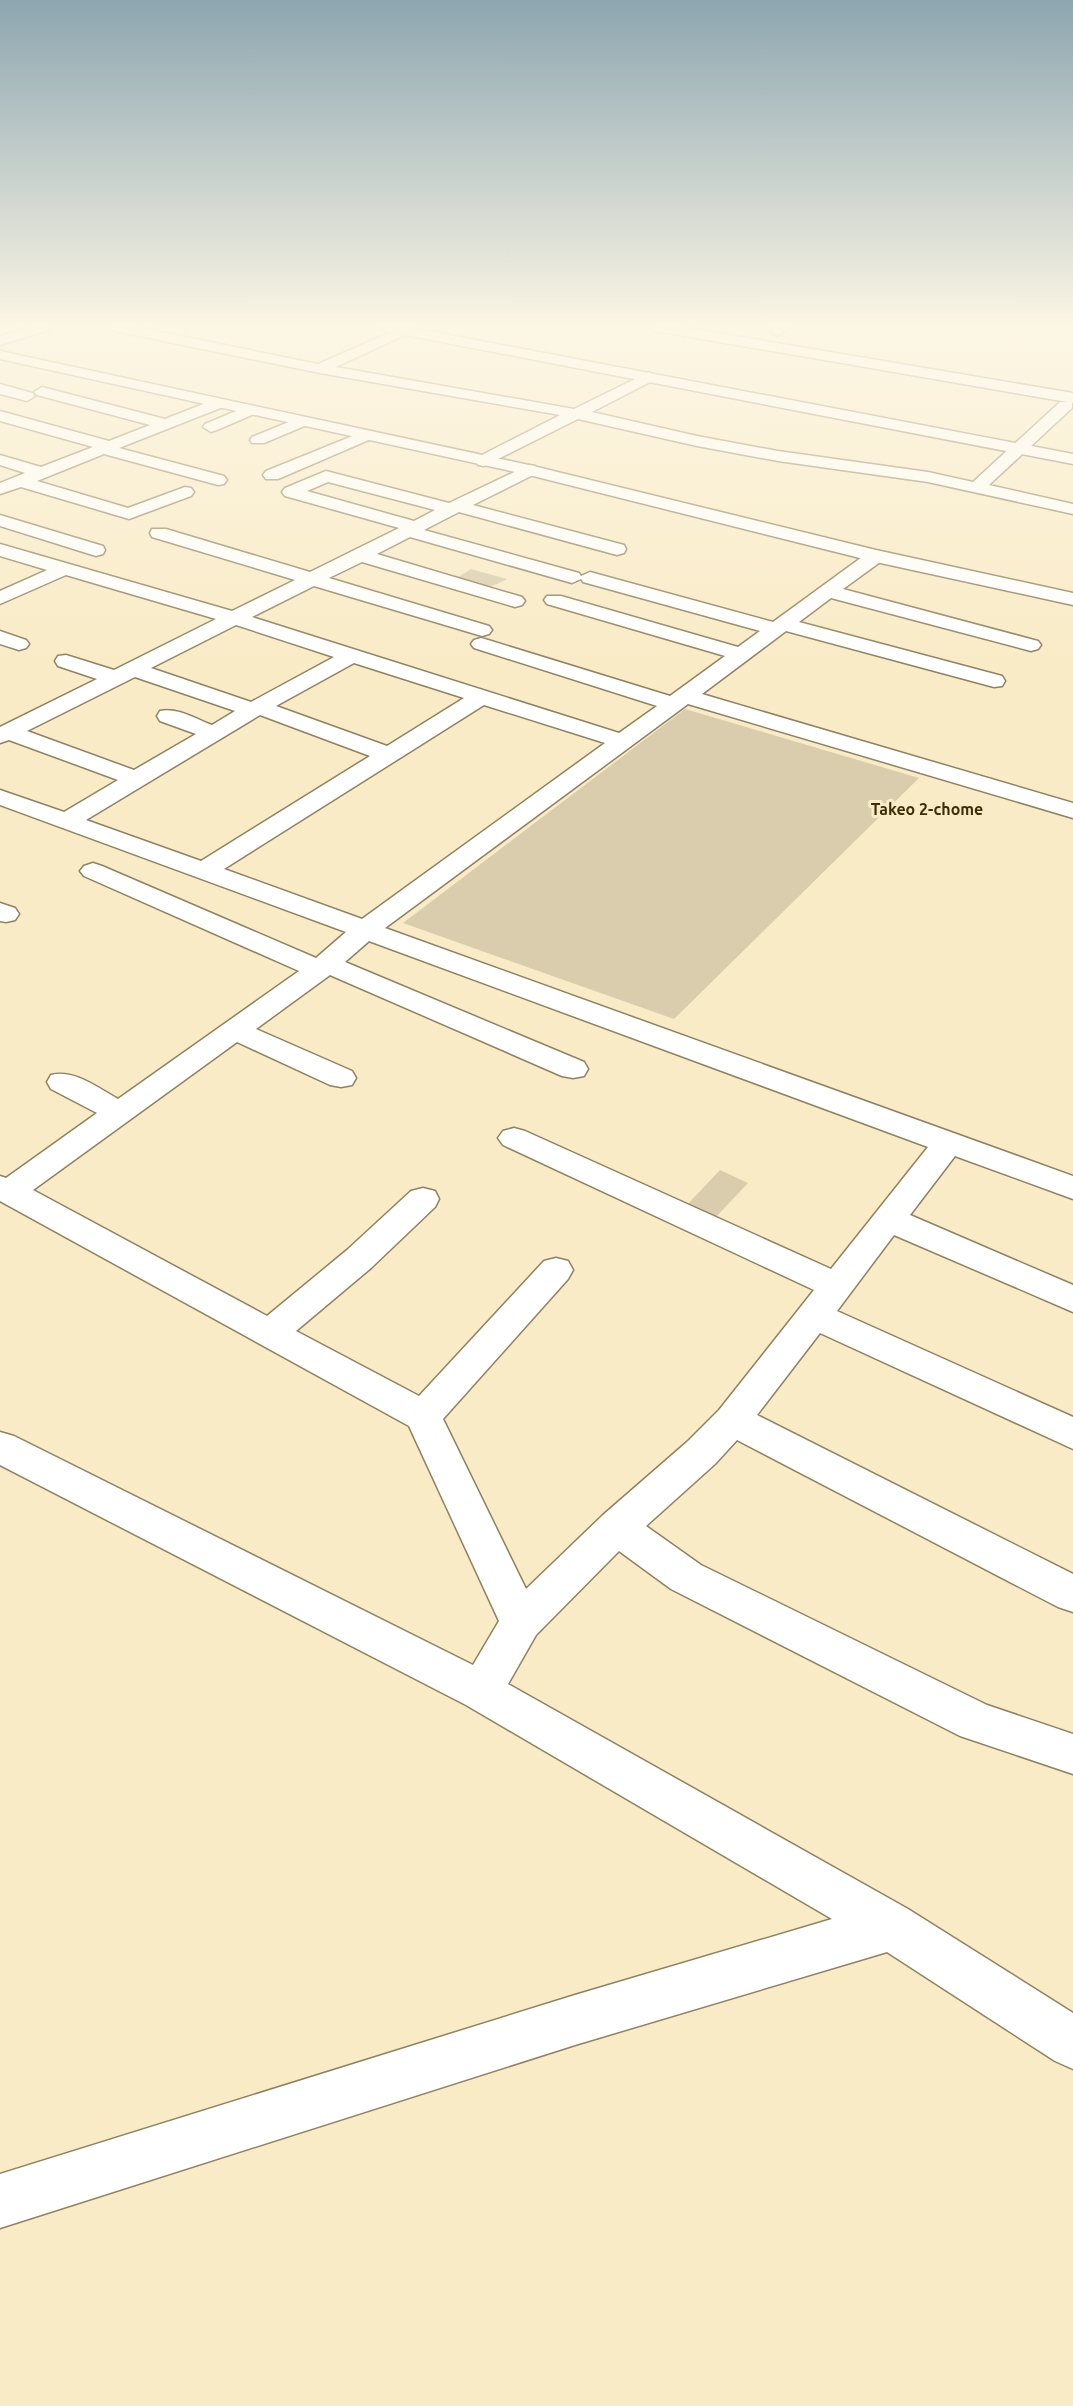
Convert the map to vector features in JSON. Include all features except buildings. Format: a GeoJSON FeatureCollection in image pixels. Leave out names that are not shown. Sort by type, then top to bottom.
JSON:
{"type":"FeatureCollection","features":[{"type":"Feature","properties":{"kind":"main road"},"geometry":{"type":"LineString","coordinates":[[80,439],[218,480]]}},
{"type":"Feature","properties":{"kind":"main road"},"geometry":{"type":"LineString","coordinates":[[0,489],[126,439]]}},
{"type":"Feature","properties":{"kind":"main road"},"geometry":{"type":"LineString","coordinates":[[357,439],[297,465],[270,473],[291,492],[581,578],[994,681]]}},
{"type":"Feature","properties":{"kind":"main road"},"geometry":{"type":"LineString","coordinates":[[381,439],[529,470],[876,556],[1073,599]]}},
{"type":"Feature","properties":{"kind":"main road"},"geometry":{"type":"LineString","coordinates":[[484,461],[522,439]]}},
{"type":"Feature","properties":{"kind":"main road"},"geometry":{"type":"LineString","coordinates":[[689,439],[778,456],[928,477],[1073,509]]}},
{"type":"Feature","properties":{"kind":"main road"},"geometry":{"type":"LineString","coordinates":[[974,439],[1073,459]]}},
{"type":"Feature","properties":{"kind":"main road"},"geometry":{"type":"LineString","coordinates":[[975,489],[1028,439]]}},
{"type":"Feature","properties":{"kind":"main road"},"geometry":{"type":"LineString","coordinates":[[0,460],[42,473]]}},
{"type":"Feature","properties":{"kind":"main road"},"geometry":{"type":"LineString","coordinates":[[7,728],[124,673],[529,470]]}},
{"type":"Feature","properties":{"kind":"main road"},"geometry":{"type":"LineString","coordinates":[[291,492],[326,476],[617,549]]}},
{"type":"Feature","properties":{"kind":"main road"},"geometry":{"type":"LineString","coordinates":[[19,482],[129,514],[185,492]]}},
{"type":"Feature","properties":{"kind":"main road"},"geometry":{"type":"LineString","coordinates":[[0,520],[96,550]]}},
{"type":"Feature","properties":{"kind":"main road"},"geometry":{"type":"LineString","coordinates":[[159,533],[314,578],[481,637],[679,700],[1073,811]]}},
{"type":"Feature","properties":{"kind":"main road"},"geometry":{"type":"LineString","coordinates":[[0,550],[233,618],[621,741]]}},
{"type":"Feature","properties":{"kind":"main road"},"geometry":{"type":"LineString","coordinates":[[360,555],[515,601]]}},
{"type":"Feature","properties":{"kind":"main road"},"geometry":{"type":"LineString","coordinates":[[521,1622],[423,1416],[4,1190],[119,1112],[323,967],[366,928],[876,556]]}},
{"type":"Feature","properties":{"kind":"main road"},"geometry":{"type":"LineString","coordinates":[[0,598],[65,569]]}},
{"type":"Feature","properties":{"kind":"main road"},"geometry":{"type":"LineString","coordinates":[[827,591],[1031,645]]}},
{"type":"Feature","properties":{"kind":"main road"},"geometry":{"type":"LineString","coordinates":[[554,600],[741,654]]}},
{"type":"Feature","properties":{"kind":"main road"},"geometry":{"type":"LineString","coordinates":[[66,821],[255,709],[352,656]]}},
{"type":"Feature","properties":{"kind":"main road"},"geometry":{"type":"LineString","coordinates":[[66,660],[124,673],[255,709],[389,754]]}},
{"type":"Feature","properties":{"kind":"main road"},"geometry":{"type":"LineString","coordinates":[[204,870],[481,697]]}},
{"type":"Feature","properties":{"kind":"main road"},"geometry":{"type":"LineString","coordinates":[[168,716],[213,734]]}},
{"type":"Feature","properties":{"kind":"main road"},"geometry":{"type":"LineString","coordinates":[[7,728],[136,779]]}},
{"type":"Feature","properties":{"kind":"main road"},"geometry":{"type":"LineString","coordinates":[[0,797],[366,928],[1073,1188]]}},
{"type":"Feature","properties":{"kind":"main road"},"geometry":{"type":"LineString","coordinates":[[93,871],[573,1069]]}},
{"type":"Feature","properties":{"kind":"main road"},"geometry":{"type":"LineString","coordinates":[[235,1030],[341,1078]]}},
{"type":"Feature","properties":{"kind":"main road"},"geometry":{"type":"LineString","coordinates":[[62,1082],[119,1112]]}},
{"type":"Feature","properties":{"kind":"main road"},"geometry":{"type":"LineString","coordinates":[[514,1138],[836,1286]]}},
{"type":"Feature","properties":{"kind":"main road"},"geometry":{"type":"LineString","coordinates":[[481,1691],[521,1622],[617,1527],[701,1453],[732,1420],[948,1143]]}},
{"type":"Feature","properties":{"kind":"main road"},"geometry":{"type":"LineString","coordinates":[[269,1334],[359,1259],[423,1199]]}},
{"type":"Feature","properties":{"kind":"main road"},"geometry":{"type":"LineString","coordinates":[[888,1219],[1073,1299]]}},
{"type":"Feature","properties":{"kind":"main road"},"geometry":{"type":"LineString","coordinates":[[423,1416],[556,1270]]}},
{"type":"Feature","properties":{"kind":"main road"},"geometry":{"type":"LineString","coordinates":[[813,1315],[1073,1434]]}},
{"type":"Feature","properties":{"kind":"main road"},"geometry":{"type":"LineString","coordinates":[[732,1420],[1073,1594]]}},
{"type":"Feature","properties":{"kind":"main road"},"geometry":{"type":"LineString","coordinates":[[0,1447],[481,1691],[891,1926],[1073,2043]]}},
{"type":"Feature","properties":{"kind":"main road"},"geometry":{"type":"LineString","coordinates":[[617,1527],[686,1577],[976,1722],[1071,1754]]}},
{"type":"Feature","properties":{"kind":"main road"},"geometry":{"type":"LineString","coordinates":[[0,2201],[564,2023],[891,1926]]}},
{"type":"Feature","properties":{"kind":"shaded area"},"geometry":{"type":"Polygon","coordinates":[[[471,569],[507,579],[486,587],[453,580],[471,569]]]}},
{"type":"Feature","properties":{"kind":"shaded area"},"geometry":{"type":"Polygon","coordinates":[[[685,709],[919,778],[674,1019],[403,923],[685,709]]]}},
{"type":"Feature","properties":{"kind":"shaded area"},"geometry":{"type":"Polygon","coordinates":[[[720,1170],[748,1183],[714,1219],[686,1206],[720,1170]]]}},
{"type":"Feature","properties":{"kind":"district","name":"Takeo 2-chome"},"geometry":{"type":"Point","coordinates":[927,809]}}]}
